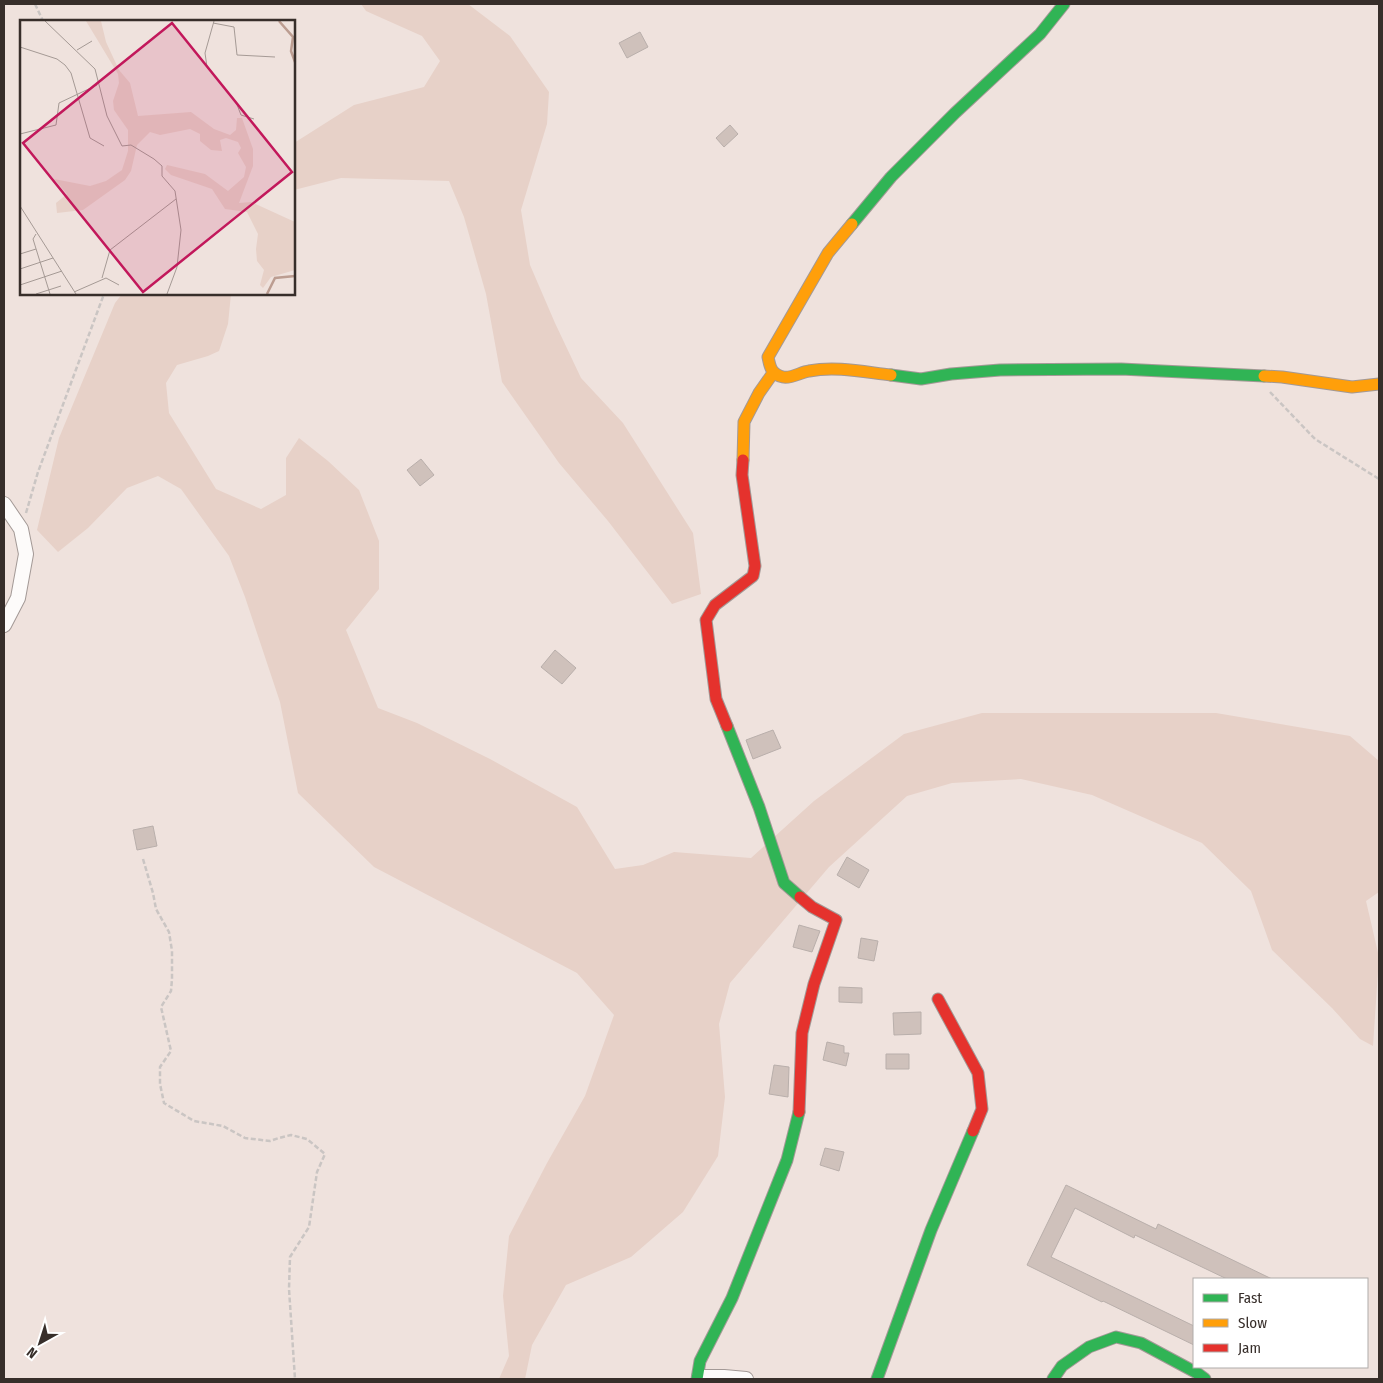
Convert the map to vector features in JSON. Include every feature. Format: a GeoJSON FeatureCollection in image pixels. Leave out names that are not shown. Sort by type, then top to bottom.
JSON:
{"type":"FeatureCollection","features":[{"type":"Feature","properties":{"kind":"street"},"geometry":{"type":"LineString","coordinates":[[1064,4],[1040,34],[955,113],[891,177],[828,253],[768,357],[770,368],[773,372],[786,378],[809,371],[845,369],[921,379],[951,374],[1000,370],[1180,370],[1282,377],[1352,388],[1379,384]]}},
{"type":"Feature","properties":{"kind":"street"},"geometry":{"type":"LineString","coordinates":[[746,1379],[724,1377],[698,1378],[700,1361],[732,1298],[786,1160],[800,1108],[802,1033],[814,984],[836,920],[812,907],[784,883],[759,807],[716,698],[706,620],[715,605],[753,576],[755,566],[742,474],[744,422],[759,393],[773,372]]}},
{"type":"Feature","properties":{"kind":"street"},"geometry":{"type":"LineString","coordinates":[[4,504],[21,528],[26,554],[18,598],[4,625]]}},
{"type":"Feature","properties":{"kind":"street"},"geometry":{"type":"LineString","coordinates":[[877,1379],[931,1230],[982,1109],[978,1073],[938,999]]}},
{"type":"Feature","properties":{"kind":"street"},"geometry":{"type":"LineString","coordinates":[[1053,1379],[1062,1366],[1089,1347],[1116,1337],[1141,1343],[1205,1379]]}},
{"type":"Feature","properties":{"kind":"path"},"geometry":{"type":"LineString","coordinates":[[35,4],[43,20]]}},
{"type":"Feature","properties":{"kind":"path"},"geometry":{"type":"LineString","coordinates":[[21,528],[38,472],[104,295]]}},
{"type":"Feature","properties":{"kind":"path"},"geometry":{"type":"LineString","coordinates":[[1252,375],[1315,439],[1379,479]]}},
{"type":"Feature","properties":{"kind":"path"},"geometry":{"type":"LineString","coordinates":[[143,859],[156,908],[169,932],[172,951],[171,991],[161,1007],[171,1051],[160,1067],[160,1084],[164,1103],[194,1121],[223,1126],[245,1138],[270,1141],[291,1135],[307,1139],[325,1154],[317,1172],[309,1227],[290,1257],[289,1289],[295,1379]]}},
{"type":"Feature","properties":{"kind":"shaded area"},"geometry":{"type":"Polygon","coordinates":[[[361,4],[468,4],[510,36],[549,92],[547,124],[521,210],[530,265],[581,378],[623,423],[693,533],[701,594],[672,604],[608,521],[559,463],[502,382],[486,294],[464,217],[449,181],[341,178],[295,190],[295,142],[354,105],[424,87],[440,61],[422,36],[366,11],[361,4]]]}},
{"type":"Feature","properties":{"kind":"shaded area"},"geometry":{"type":"Polygon","coordinates":[[[121,295],[231,295],[228,324],[219,351],[177,365],[166,383],[169,413],[216,489],[261,509],[286,495],[286,458],[299,438],[328,461],[359,490],[379,541],[379,589],[346,630],[378,708],[417,723],[490,759],[577,807],[615,869],[643,865],[674,852],[751,858],[814,801],[904,734],[982,713],[1216,713],[1350,736],[1379,761],[1379,892],[1366,901],[1379,957],[1373,1046],[1360,1039],[1332,1008],[1272,950],[1251,891],[1202,843],[1092,795],[1021,779],[952,783],[907,796],[829,867],[730,983],[719,1024],[725,1097],[718,1156],[683,1212],[631,1257],[566,1285],[532,1345],[525,1379],[499,1379],[509,1356],[503,1296],[509,1236],[585,1096],[614,1015],[577,973],[374,867],[298,793],[280,702],[245,597],[229,556],[181,489],[158,476],[127,488],[88,528],[58,552],[37,530],[59,438],[115,303],[121,295]]]}},
{"type":"Feature","properties":{"kind":"building"},"geometry":{"type":"Polygon","coordinates":[[[640,32],[648,47],[627,58],[619,43],[640,32]]]}},
{"type":"Feature","properties":{"kind":"building"},"geometry":{"type":"Polygon","coordinates":[[[730,125],[738,134],[724,147],[716,138],[730,125]]]}},
{"type":"Feature","properties":{"kind":"building"},"geometry":{"type":"Polygon","coordinates":[[[421,459],[434,475],[420,486],[407,470],[421,459]]]}},
{"type":"Feature","properties":{"kind":"building"},"geometry":{"type":"Polygon","coordinates":[[[555,650],[576,668],[562,684],[541,667],[555,650]]]}},
{"type":"Feature","properties":{"kind":"building"},"geometry":{"type":"Polygon","coordinates":[[[773,730],[781,748],[753,759],[746,740],[773,730]]]}},
{"type":"Feature","properties":{"kind":"building"},"geometry":{"type":"Polygon","coordinates":[[[153,826],[157,846],[137,850],[133,830],[153,826]]]}},
{"type":"Feature","properties":{"kind":"building"},"geometry":{"type":"Polygon","coordinates":[[[847,857],[869,870],[859,888],[837,875],[847,857]]]}},
{"type":"Feature","properties":{"kind":"building"},"geometry":{"type":"Polygon","coordinates":[[[799,925],[820,931],[812,952],[793,947],[799,925]]]}},
{"type":"Feature","properties":{"kind":"building"},"geometry":{"type":"Polygon","coordinates":[[[861,938],[878,941],[874,961],[858,958],[861,938]]]}},
{"type":"Feature","properties":{"kind":"building"},"geometry":{"type":"Polygon","coordinates":[[[839,987],[862,988],[862,1003],[839,1002],[839,987]]]}},
{"type":"Feature","properties":{"kind":"building"},"geometry":{"type":"Polygon","coordinates":[[[921,1012],[921,1034],[894,1035],[893,1013],[921,1012]]]}},
{"type":"Feature","properties":{"kind":"building"},"geometry":{"type":"Polygon","coordinates":[[[827,1042],[844,1046],[844,1053],[849,1053],[846,1066],[823,1060],[827,1042]]]}},
{"type":"Feature","properties":{"kind":"building"},"geometry":{"type":"Polygon","coordinates":[[[886,1054],[909,1054],[909,1069],[886,1069],[886,1054]]]}},
{"type":"Feature","properties":{"kind":"building"},"geometry":{"type":"Polygon","coordinates":[[[774,1065],[789,1067],[788,1097],[769,1094],[774,1065]]]}},
{"type":"Feature","properties":{"kind":"building"},"geometry":{"type":"Polygon","coordinates":[[[825,1148],[844,1152],[839,1171],[820,1165],[825,1148]]]}},
{"type":"Feature","properties":{"kind":"building"},"geometry":{"type":"Polygon","coordinates":[[[1066,1185],[1156,1229],[1158,1224],[1270,1278],[1225,1278],[1135,1235],[1134,1238],[1075,1208],[1051,1257],[1193,1326],[1193,1345],[1027,1265],[1066,1185]]]}},
{"type":"Feature","properties":{"kind":"traffic: fast"},"geometry":{"type":"LineString","coordinates":[[852,224],[891,177],[955,113],[1040,34],[1064,4]]}},
{"type":"Feature","properties":{"kind":"traffic: fast"},"geometry":{"type":"LineString","coordinates":[[891,375],[921,379],[951,374],[1000,370],[1121,369],[1264,376]]}},
{"type":"Feature","properties":{"kind":"traffic: fast"},"geometry":{"type":"LineString","coordinates":[[727,726],[759,807],[784,883],[800,897]]}},
{"type":"Feature","properties":{"kind":"traffic: fast"},"geometry":{"type":"LineString","coordinates":[[697,1379],[700,1361],[732,1298],[787,1160],[799,1112]]}},
{"type":"Feature","properties":{"kind":"traffic: fast"},"geometry":{"type":"LineString","coordinates":[[877,1379],[931,1230],[973,1131]]}},
{"type":"Feature","properties":{"kind":"traffic: fast"},"geometry":{"type":"LineString","coordinates":[[1053,1379],[1062,1366],[1089,1347],[1116,1337],[1141,1343],[1205,1379]]}},
{"type":"Feature","properties":{"kind":"traffic: slow"},"geometry":{"type":"LineString","coordinates":[[852,224],[828,253],[768,357],[772,370],[779,376],[786,377],[809,371],[829,369],[891,375]]}},
{"type":"Feature","properties":{"kind":"traffic: slow"},"geometry":{"type":"LineString","coordinates":[[743,460],[744,422],[759,393],[773,373]]}},
{"type":"Feature","properties":{"kind":"traffic: slow"},"geometry":{"type":"LineString","coordinates":[[1264,376],[1352,387],[1379,384]]}},
{"type":"Feature","properties":{"kind":"traffic: jam"},"geometry":{"type":"LineString","coordinates":[[727,726],[716,699],[706,620],[715,605],[753,576],[755,566],[742,475],[743,460]]}},
{"type":"Feature","properties":{"kind":"traffic: jam"},"geometry":{"type":"LineString","coordinates":[[799,1112],[802,1033],[814,984],[836,920],[812,907],[800,897]]}},
{"type":"Feature","properties":{"kind":"traffic: jam"},"geometry":{"type":"LineString","coordinates":[[938,999],[978,1073],[982,1109],[973,1131]]}}]}
